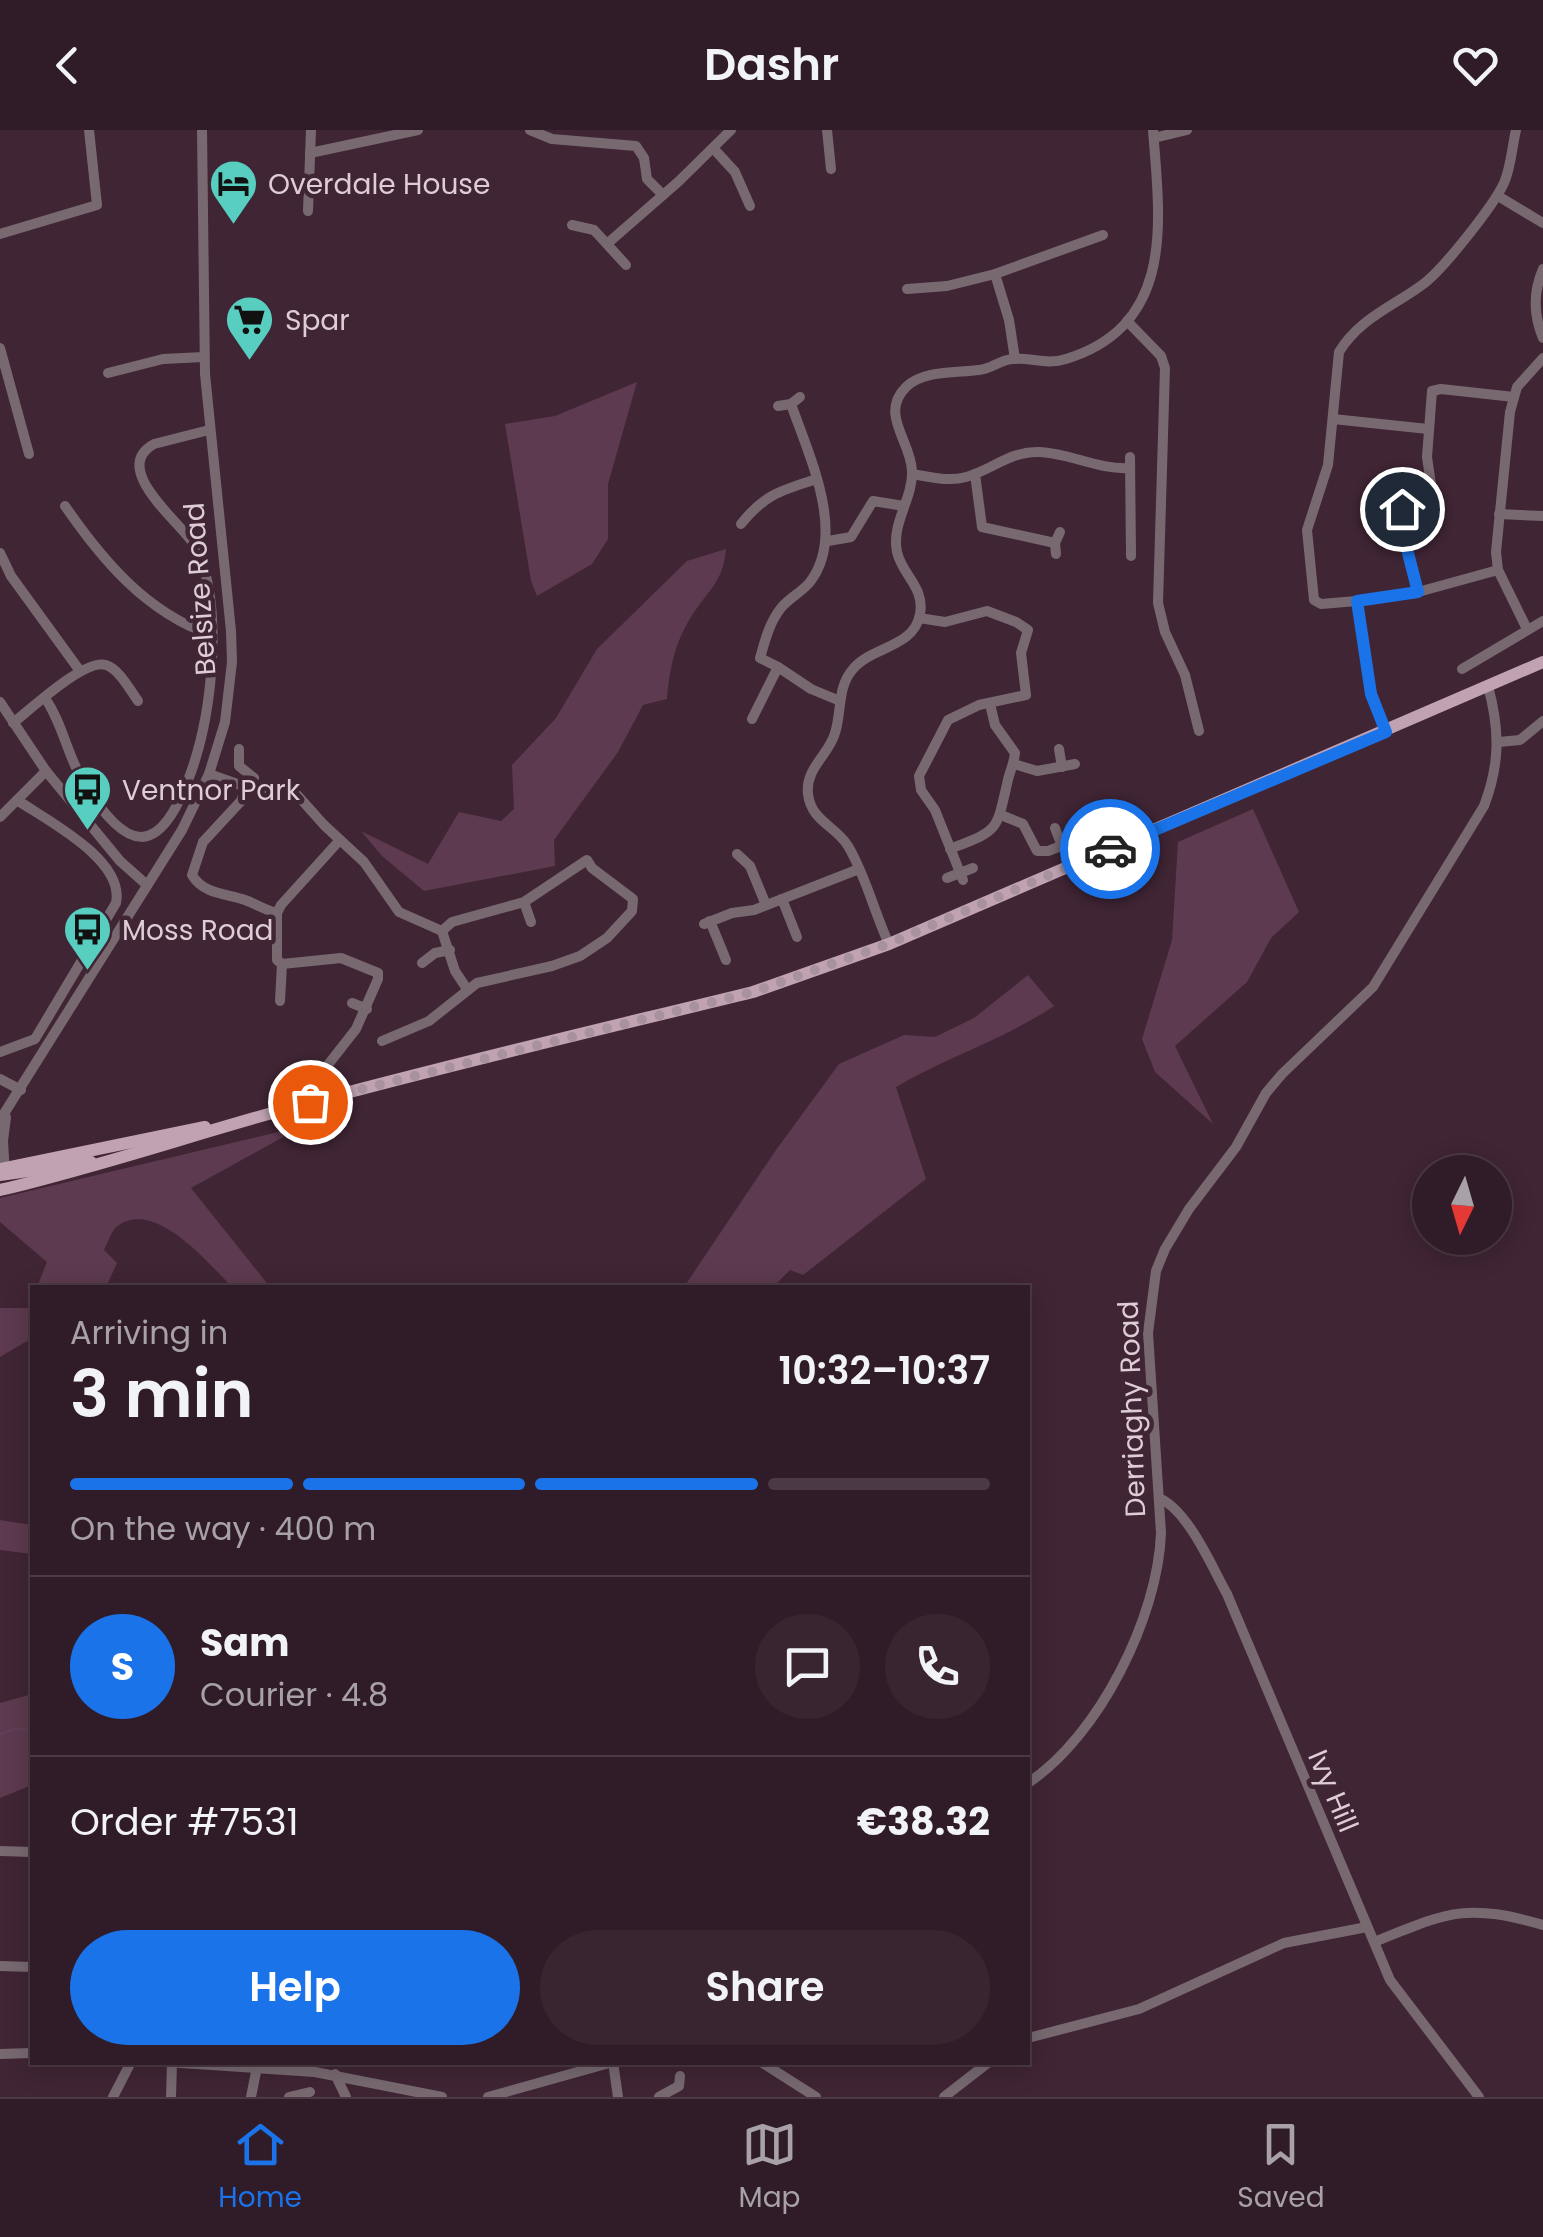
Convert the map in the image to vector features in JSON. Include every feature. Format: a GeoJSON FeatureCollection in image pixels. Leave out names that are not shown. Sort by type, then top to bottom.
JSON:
{"type":"FeatureCollection","features":[{"type":"Feature","properties":{"kind":"main road"},"geometry":{"type":"LineString","coordinates":[[2,1178],[118,1160],[242,1121],[434,1069],[753,992],[888,944],[1543,662]]}},
{"type":"Feature","properties":{"kind":"main road"},"geometry":{"type":"LineString","coordinates":[[2,1178],[147,1136],[242,1121]]}},
{"type":"Feature","properties":{"kind":"street"},"geometry":{"type":"LineString","coordinates":[[0,234],[97,205],[88,130]]}},
{"type":"Feature","properties":{"kind":"street","name":"Belsize Road"},"geometry":{"type":"LineString","coordinates":[[0,1120],[182,830],[210,774],[224,722],[232,662],[228,594],[208,430],[202,130]]}},
{"type":"Feature","properties":{"kind":"street"},"geometry":{"type":"LineString","coordinates":[[308,211],[310,130]]}},
{"type":"Feature","properties":{"kind":"street"},"geometry":{"type":"LineString","coordinates":[[310,153],[418,130]]}},
{"type":"Feature","properties":{"kind":"street"},"geometry":{"type":"LineString","coordinates":[[608,243],[730,130]]}},
{"type":"Feature","properties":{"kind":"street"},"geometry":{"type":"LineString","coordinates":[[827,130],[833,161]]}},
{"type":"Feature","properties":{"kind":"street"},"geometry":{"type":"LineString","coordinates":[[888,944],[848,846],[819,818],[808,796],[812,772],[834,738],[842,687],[851,670],[865,658],[902,640],[920,618],[919,594],[897,550],[896,532],[912,474],[896,420],[896,405],[902,391],[924,376],[991,368],[1015,359],[1046,364],[1061,361],[1099,344],[1128,320],[1152,278],[1159,248],[1153,134],[1187,130]]}},
{"type":"Feature","properties":{"kind":"street"},"geometry":{"type":"LineString","coordinates":[[1498,570],[1418,592],[1321,604],[1314,600],[1306,541],[1328,465],[1339,352],[1366,320],[1433,276],[1498,196],[1516,130]]}},
{"type":"Feature","properties":{"kind":"street"},"geometry":{"type":"LineString","coordinates":[[537,132],[636,146],[644,158],[648,179],[663,195]]}},
{"type":"Feature","properties":{"kind":"street"},"geometry":{"type":"LineString","coordinates":[[713,148],[750,206]]}},
{"type":"Feature","properties":{"kind":"street"},"geometry":{"type":"LineString","coordinates":[[1498,196],[1543,222]]}},
{"type":"Feature","properties":{"kind":"street"},"geometry":{"type":"LineString","coordinates":[[572,225],[594,230],[626,265]]}},
{"type":"Feature","properties":{"kind":"street"},"geometry":{"type":"LineString","coordinates":[[907,289],[947,286],[995,274],[1103,235]]}},
{"type":"Feature","properties":{"kind":"street"},"geometry":{"type":"LineString","coordinates":[[1543,269],[1535,305],[1543,338]]}},
{"type":"Feature","properties":{"kind":"street"},"geometry":{"type":"LineString","coordinates":[[995,274],[1009,320],[1015,359]]}},
{"type":"Feature","properties":{"kind":"street"},"geometry":{"type":"LineString","coordinates":[[1128,320],[1161,356],[1165,368],[1158,603],[1198,725],[1183,724]]}},
{"type":"Feature","properties":{"kind":"street"},"geometry":{"type":"LineString","coordinates":[[0,348],[29,454]]}},
{"type":"Feature","properties":{"kind":"street"},"geometry":{"type":"LineString","coordinates":[[108,373],[162,359],[204,357]]}},
{"type":"Feature","properties":{"kind":"street"},"geometry":{"type":"LineString","coordinates":[[1527,629],[1498,570],[1499,514],[1514,397],[1526,375],[1543,358]]}},
{"type":"Feature","properties":{"kind":"street"},"geometry":{"type":"LineString","coordinates":[[1418,592],[1398,514],[1432,491],[1426,456],[1432,392],[1441,389],[1514,397]]}},
{"type":"Feature","properties":{"kind":"street"},"geometry":{"type":"LineString","coordinates":[[790,402],[817,479],[828,542],[825,557],[809,584],[782,608],[770,626],[760,658],[811,689],[840,701]]}},
{"type":"Feature","properties":{"kind":"street"},"geometry":{"type":"LineString","coordinates":[[1333,419],[1428,430]]}},
{"type":"Feature","properties":{"kind":"street"},"geometry":{"type":"LineString","coordinates":[[45,698],[59,720],[84,782],[118,828],[134,838],[155,835],[192,771],[203,728],[211,635],[208,581],[194,544],[159,505],[144,481],[140,464],[146,449],[154,444],[208,430]]}},
{"type":"Feature","properties":{"kind":"street"},"geometry":{"type":"LineString","coordinates":[[912,474],[949,480],[975,474],[1018,453],[1038,452],[1103,468],[1130,463],[1131,556]]}},
{"type":"Feature","properties":{"kind":"street"},"geometry":{"type":"LineString","coordinates":[[975,474],[982,528],[1057,543]]}},
{"type":"Feature","properties":{"kind":"street"},"geometry":{"type":"LineString","coordinates":[[741,524],[756,505],[772,494],[817,479]]}},
{"type":"Feature","properties":{"kind":"street"},"geometry":{"type":"LineString","coordinates":[[828,542],[851,537],[874,500],[904,506]]}},
{"type":"Feature","properties":{"kind":"street"},"geometry":{"type":"LineString","coordinates":[[65,506],[95,549],[128,586],[190,628],[211,635]]}},
{"type":"Feature","properties":{"kind":"street"},"geometry":{"type":"LineString","coordinates":[[1499,514],[1543,516]]}},
{"type":"Feature","properties":{"kind":"street"},"geometry":{"type":"LineString","coordinates":[[0,553],[11,576],[80,671]]}},
{"type":"Feature","properties":{"kind":"street"},"geometry":{"type":"LineString","coordinates":[[1357,601],[1371,694],[1386,732]]}},
{"type":"Feature","properties":{"kind":"street"},"geometry":{"type":"LineString","coordinates":[[920,618],[946,622],[987,611],[1027,628],[1028,634],[1020,664],[1026,694],[958,712],[948,720],[920,776],[921,790],[935,810],[962,876]]}},
{"type":"Feature","properties":{"kind":"street"},"geometry":{"type":"LineString","coordinates":[[1462,665],[1543,621]]}},
{"type":"Feature","properties":{"kind":"street"},"geometry":{"type":"LineString","coordinates":[[13,723],[80,671],[100,664],[111,666],[138,701]]}},
{"type":"Feature","properties":{"kind":"street"},"geometry":{"type":"LineString","coordinates":[[752,719],[778,667]]}},
{"type":"Feature","properties":{"kind":"street","name":"Derriaghy Road"},"geometry":{"type":"LineString","coordinates":[[1030,1781],[1077,1738],[1096,1712],[1126,1656],[1153,1589],[1160,1559],[1159,1498],[1148,1333],[1156,1271],[1164,1249],[1222,1168],[1266,1093],[1374,987],[1484,806],[1494,780],[1498,742],[1488,686]]}},
{"type":"Feature","properties":{"kind":"street"},"geometry":{"type":"LineString","coordinates":[[0,702],[46,771],[120,861],[146,885]]}},
{"type":"Feature","properties":{"kind":"street"},"geometry":{"type":"LineString","coordinates":[[950,848],[986,835],[1001,815],[1015,753],[995,725],[990,704]]}},
{"type":"Feature","properties":{"kind":"street"},"geometry":{"type":"LineString","coordinates":[[1498,742],[1520,740],[1543,722]]}},
{"type":"Feature","properties":{"kind":"street"},"geometry":{"type":"LineString","coordinates":[[1059,748],[1062,766]]}},
{"type":"Feature","properties":{"kind":"street"},"geometry":{"type":"LineString","coordinates":[[239,749],[239,766],[254,778],[241,801],[203,842],[192,875],[196,883],[229,898],[241,898],[277,913]]}},
{"type":"Feature","properties":{"kind":"street"},"geometry":{"type":"LineString","coordinates":[[1014,764],[1031,771],[1075,764]]}},
{"type":"Feature","properties":{"kind":"street"},"geometry":{"type":"LineString","coordinates":[[0,817],[46,771]]}},
{"type":"Feature","properties":{"kind":"street"},"geometry":{"type":"LineString","coordinates":[[210,774],[274,794],[291,788],[364,862],[399,912],[442,931],[455,971],[467,989]]}},
{"type":"Feature","properties":{"kind":"street"},"geometry":{"type":"LineString","coordinates":[[0,1052],[36,1039],[118,895],[117,882],[84,846],[17,800]]}},
{"type":"Feature","properties":{"kind":"street"},"geometry":{"type":"LineString","coordinates":[[1001,815],[1023,824],[1037,851],[1067,844],[1055,828]]}},
{"type":"Feature","properties":{"kind":"street"},"geometry":{"type":"LineString","coordinates":[[298,1077],[327,1066],[356,1029],[378,974],[342,958],[282,964],[276,960],[277,913],[281,904],[340,841]]}},
{"type":"Feature","properties":{"kind":"street"},"geometry":{"type":"LineString","coordinates":[[736,854],[750,866],[766,905]]}},
{"type":"Feature","properties":{"kind":"street"},"geometry":{"type":"LineString","coordinates":[[382,1041],[428,1021],[477,982],[580,956],[607,938],[632,910],[633,898],[587,860],[524,902],[452,922],[442,931]]}},
{"type":"Feature","properties":{"kind":"street"},"geometry":{"type":"LineString","coordinates":[[948,878],[962,876],[972,868]]}},
{"type":"Feature","properties":{"kind":"street"},"geometry":{"type":"LineString","coordinates":[[726,960],[725,945],[707,922],[766,905],[858,869]]}},
{"type":"Feature","properties":{"kind":"street"},"geometry":{"type":"LineString","coordinates":[[782,899],[797,937]]}},
{"type":"Feature","properties":{"kind":"street"},"geometry":{"type":"LineString","coordinates":[[524,902],[531,922]]}},
{"type":"Feature","properties":{"kind":"street"},"geometry":{"type":"LineString","coordinates":[[422,962],[435,953],[450,950]]}},
{"type":"Feature","properties":{"kind":"street"},"geometry":{"type":"LineString","coordinates":[[280,1002],[282,964]]}},
{"type":"Feature","properties":{"kind":"street"},"geometry":{"type":"LineString","coordinates":[[352,1002],[367,1009]]}},
{"type":"Feature","properties":{"kind":"street"},"geometry":{"type":"LineString","coordinates":[[0,1078],[21,1090]]}},
{"type":"Feature","properties":{"kind":"street","name":"Belsize Road"},"geometry":{"type":"LineString","coordinates":[[2,1178],[2,1141],[9,1107]]}},
{"type":"Feature","properties":{"kind":"street","name":"Ivy Hill"},"geometry":{"type":"LineString","coordinates":[[1159,1498],[1174,1507],[1227,1594],[1390,1980],[1479,2097]]}},
{"type":"Feature","properties":{"kind":"street"},"geometry":{"type":"LineString","coordinates":[[0,1850],[30,1852]]}},
{"type":"Feature","properties":{"kind":"street"},"geometry":{"type":"LineString","coordinates":[[1374,1942],[1460,1912],[1508,1915],[1543,1925]]}},
{"type":"Feature","properties":{"kind":"street"},"geometry":{"type":"LineString","coordinates":[[1030,2037],[1132,2011],[1199,1984],[1267,1949],[1367,1926]]}},
{"type":"Feature","properties":{"kind":"street"},"geometry":{"type":"LineString","coordinates":[[0,1966],[30,1967]]}},
{"type":"Feature","properties":{"kind":"street"},"geometry":{"type":"LineString","coordinates":[[0,2054],[30,2053]]}},
{"type":"Feature","properties":{"kind":"street"},"geometry":{"type":"LineString","coordinates":[[112,2097],[129,2065]]}},
{"type":"Feature","properties":{"kind":"street"},"geometry":{"type":"LineString","coordinates":[[169,2065],[170,2097]]}},
{"type":"Feature","properties":{"kind":"street"},"geometry":{"type":"LineString","coordinates":[[204,2065],[294,2066],[442,2097]]}},
{"type":"Feature","properties":{"kind":"street"},"geometry":{"type":"LineString","coordinates":[[488,2097],[602,2065]]}},
{"type":"Feature","properties":{"kind":"street"},"geometry":{"type":"LineString","coordinates":[[613,2065],[618,2097]]}},
{"type":"Feature","properties":{"kind":"street"},"geometry":{"type":"LineString","coordinates":[[766,2065],[816,2097]]}},
{"type":"Feature","properties":{"kind":"street"},"geometry":{"type":"LineString","coordinates":[[944,2097],[985,2065]]}},
{"type":"Feature","properties":{"kind":"street"},"geometry":{"type":"LineString","coordinates":[[253,2097],[256,2068]]}},
{"type":"Feature","properties":{"kind":"street"},"geometry":{"type":"LineString","coordinates":[[335,2074],[346,2097]]}},
{"type":"Feature","properties":{"kind":"street"},"geometry":{"type":"LineString","coordinates":[[659,2097],[679,2086],[680,2076]]}},
{"type":"Feature","properties":{"kind":"street"},"geometry":{"type":"LineString","coordinates":[[289,2097],[310,2092]]}},
{"type":"Feature","properties":{"kind":"shaded area"},"geometry":{"type":"Polygon","coordinates":[[[637,382],[608,484],[608,539],[592,564],[537,596],[531,581],[505,424],[555,416],[637,382]]]}},
{"type":"Feature","properties":{"kind":"shaded area"},"geometry":{"type":"Polygon","coordinates":[[[726,549],[718,578],[681,636],[671,667],[667,699],[643,705],[618,752],[554,840],[555,866],[424,891],[382,856],[361,831],[428,864],[459,812],[501,821],[514,809],[512,765],[556,718],[597,649],[687,561],[726,549]]]}},
{"type":"Feature","properties":{"kind":"shaded area"},"geometry":{"type":"Polygon","coordinates":[[[1253,809],[1299,912],[1271,938],[1247,982],[1175,1046],[1213,1124],[1155,1072],[1142,1039],[1172,940],[1178,842],[1253,809]]]}},
{"type":"Feature","properties":{"kind":"shaded area"},"geometry":{"type":"Polygon","coordinates":[[[1028,975],[1054,1006],[896,1087],[926,1179],[803,1275],[790,1270],[775,1285],[685,1285],[839,1064],[904,1035],[935,1037],[974,1018],[1028,975]]]}},
{"type":"Feature","properties":{"kind":"shaded area"},"geometry":{"type":"Polygon","coordinates":[[[303,1126],[191,1188],[268,1285],[230,1285],[179,1236],[146,1220],[130,1220],[115,1228],[104,1250],[117,1263],[107,1285],[38,1285],[47,1262],[0,1222],[0,1198],[303,1126]]]}},
{"type":"Feature","properties":{"kind":"shaded area"},"geometry":{"type":"Polygon","coordinates":[[[0,1308],[29,1308],[30,1343],[27,1341],[0,1357],[0,1308]]]}},
{"type":"Feature","properties":{"kind":"shaded area"},"geometry":{"type":"Polygon","coordinates":[[[0,1520],[30,1525],[30,1554],[0,1550],[0,1520]]]}},
{"type":"Feature","properties":{"kind":"shaded area"},"geometry":{"type":"Polygon","coordinates":[[[30,1695],[30,1786],[0,1798],[0,1703],[30,1695]]]}},
{"type":"Feature","properties":{"kind":"waterway"},"geometry":{"type":"LineString","coordinates":[[0,1734],[30,1730]]}},
{"type":"Feature","properties":{"kind":"way so far"},"geometry":{"type":"LineString","coordinates":[[310,1102],[805,976],[1110,849]]}},
{"type":"Feature","properties":{"kind":"place","name":"Overdale House"},"geometry":{"type":"Point","coordinates":[233,226]}},
{"type":"Feature","properties":{"kind":"place","name":"Spar"},"geometry":{"type":"Point","coordinates":[250,362]}},
{"type":"Feature","properties":{"kind":"place","name":"Ventnor Park"},"geometry":{"type":"Point","coordinates":[87,832]}},
{"type":"Feature","properties":{"kind":"place","name":"Moss Road"},"geometry":{"type":"Point","coordinates":[87,972]}},
{"type":"Feature","properties":{"kind":"route"},"geometry":{"type":"LineString","coordinates":[[1110,849],[1386,732],[1371,694],[1357,601],[1418,592],[1398,514],[1402,509]]}}]}
